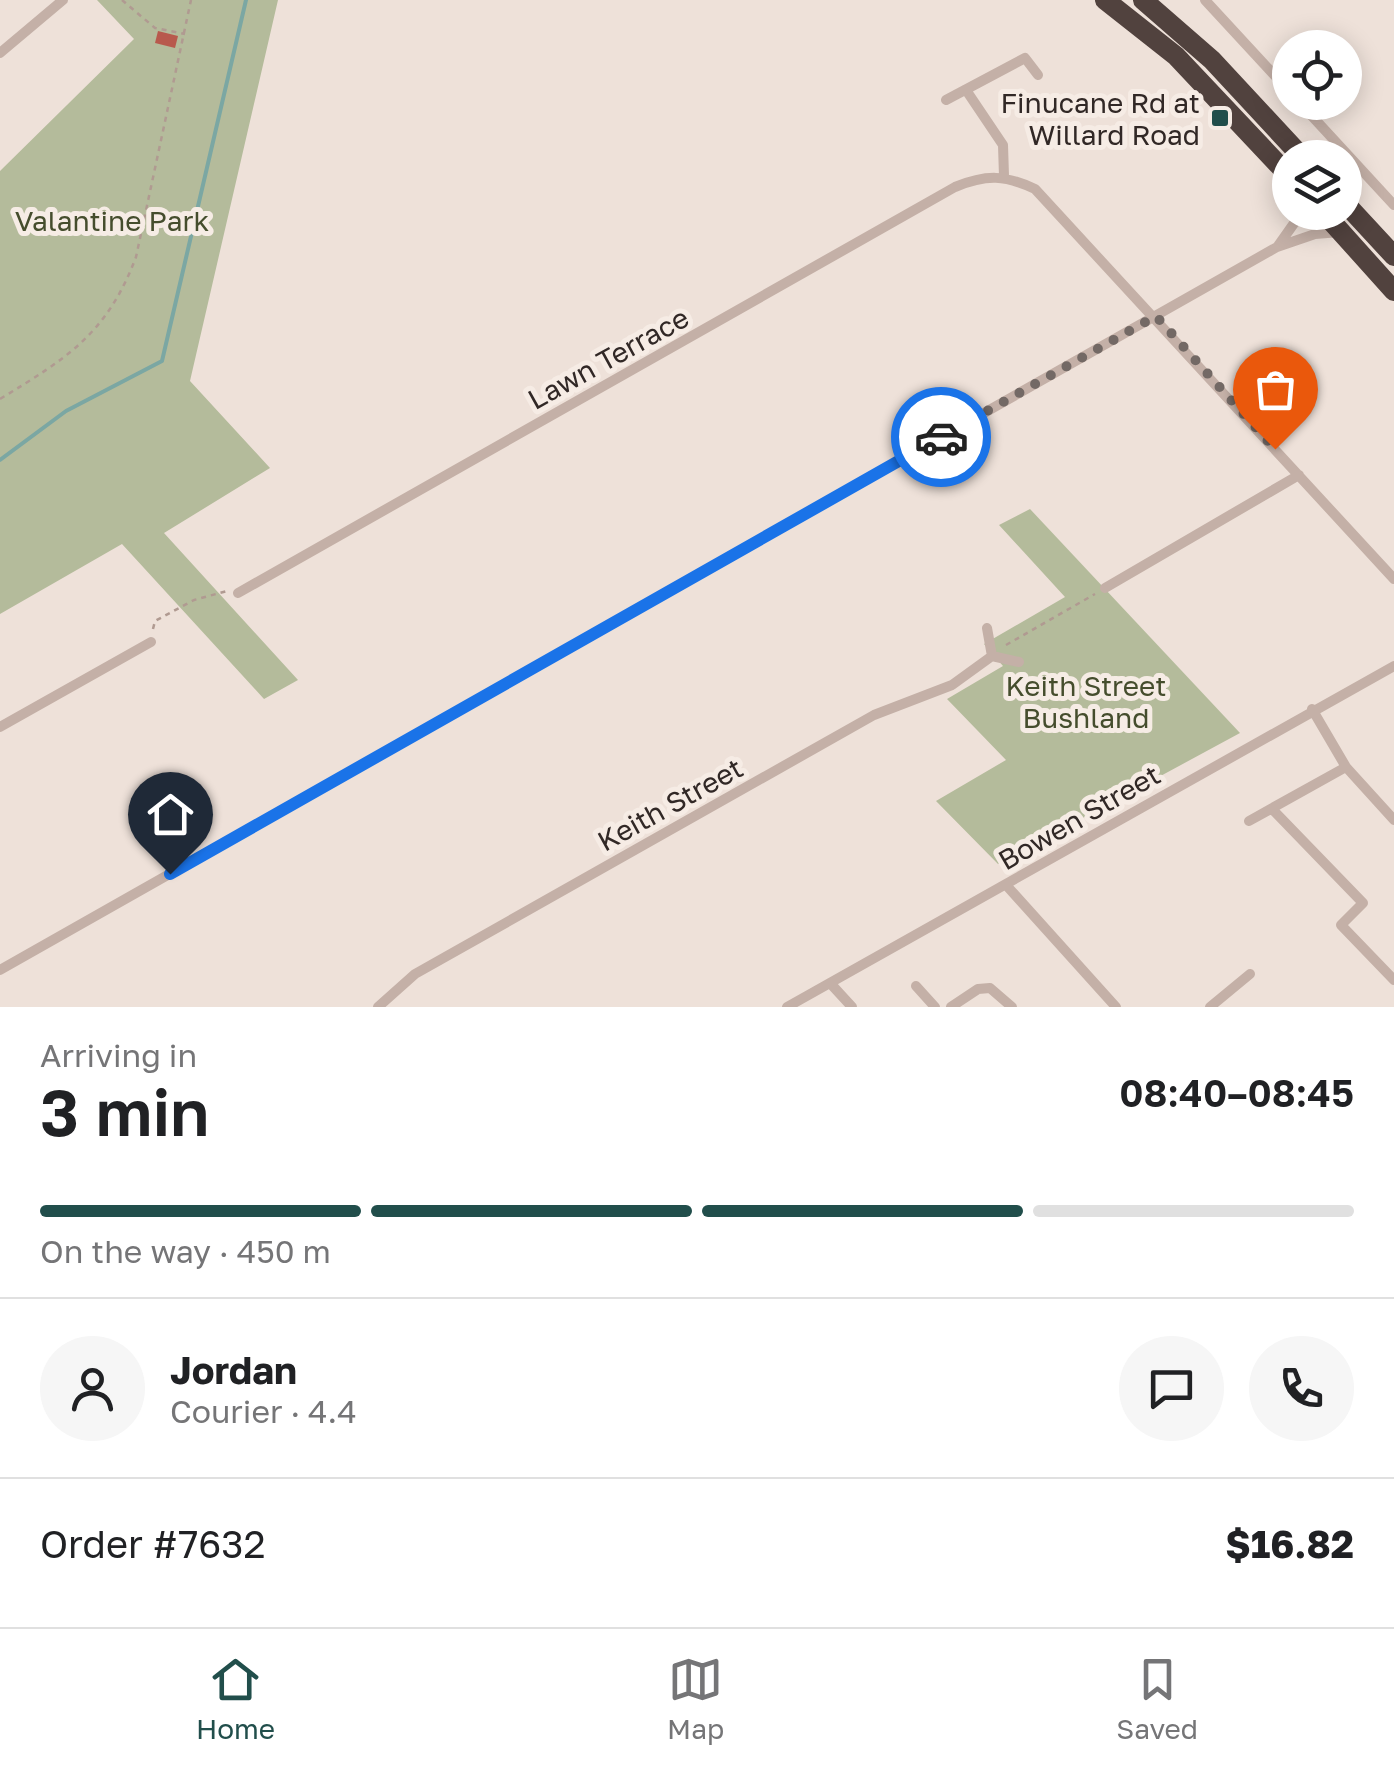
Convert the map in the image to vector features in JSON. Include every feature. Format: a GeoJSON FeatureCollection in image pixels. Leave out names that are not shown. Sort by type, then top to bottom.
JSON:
{"type":"FeatureCollection","features":[{"type":"Feature","properties":{"kind":"highway"},"geometry":{"type":"LineString","coordinates":[[1143,0],[1212,60],[1286,140]]}},
{"type":"Feature","properties":{"kind":"highway"},"geometry":{"type":"LineString","coordinates":[[1113,3],[1193,72],[1272,158]]}},
{"type":"Feature","properties":{"kind":"highway"},"geometry":{"type":"LineString","coordinates":[[1362,221],[1394,256]]}},
{"type":"Feature","properties":{"kind":"highway"},"geometry":{"type":"LineString","coordinates":[[1340,232],[1394,291]]}},
{"type":"Feature","properties":{"kind":"street"},"geometry":{"type":"LineString","coordinates":[[0,53],[63,0]]}},
{"type":"Feature","properties":{"kind":"street"},"geometry":{"type":"LineString","coordinates":[[1204,0],[1272,73]]}},
{"type":"Feature","properties":{"kind":"street"},"geometry":{"type":"LineString","coordinates":[[946,100],[1026,58],[1038,75]]}},
{"type":"Feature","properties":{"kind":"street"},"geometry":{"type":"LineString","coordinates":[[966,90],[1003,145],[1004,176],[1035,189],[1156,316],[1394,579]]}},
{"type":"Feature","properties":{"kind":"street"},"geometry":{"type":"LineString","coordinates":[[1316,120],[1394,205]]}},
{"type":"Feature","properties":{"kind":"street","name":"Lawn Terrace"},"geometry":{"type":"LineString","coordinates":[[238,593],[955,187],[980,177],[1004,176]]}},
{"type":"Feature","properties":{"kind":"street"},"geometry":{"type":"LineString","coordinates":[[1277,247],[1289,230]]}},
{"type":"Feature","properties":{"kind":"street"},"geometry":{"type":"LineString","coordinates":[[0,970],[1277,247],[1315,234],[1340,232]]}},
{"type":"Feature","properties":{"kind":"street"},"geometry":{"type":"LineString","coordinates":[[1104,588],[1298,475]]}},
{"type":"Feature","properties":{"kind":"street"},"geometry":{"type":"LineString","coordinates":[[987,628],[992,656],[1019,662]]}},
{"type":"Feature","properties":{"kind":"street"},"geometry":{"type":"LineString","coordinates":[[0,727],[151,642]]}},
{"type":"Feature","properties":{"kind":"street","name":"Keith Street"},"geometry":{"type":"LineString","coordinates":[[378,1007],[415,974],[874,715],[952,684],[992,656]]}},
{"type":"Feature","properties":{"kind":"street","name":"Bowen Street"},"geometry":{"type":"LineString","coordinates":[[787,1007],[1312,710],[1392,670]]}},
{"type":"Feature","properties":{"kind":"street"},"geometry":{"type":"LineString","coordinates":[[1312,710],[1346,767],[1394,820]]}},
{"type":"Feature","properties":{"kind":"street"},"geometry":{"type":"LineString","coordinates":[[1249,821],[1346,767]]}},
{"type":"Feature","properties":{"kind":"street"},"geometry":{"type":"LineString","coordinates":[[1272,809],[1363,903],[1340,925],[1394,980]]}},
{"type":"Feature","properties":{"kind":"street"},"geometry":{"type":"LineString","coordinates":[[1006,886],[1116,1007]]}},
{"type":"Feature","properties":{"kind":"street"},"geometry":{"type":"LineString","coordinates":[[1383,969],[1394,959]]}},
{"type":"Feature","properties":{"kind":"street"},"geometry":{"type":"LineString","coordinates":[[1210,1007],[1250,974]]}},
{"type":"Feature","properties":{"kind":"street"},"geometry":{"type":"LineString","coordinates":[[830,983],[852,1007]]}},
{"type":"Feature","properties":{"kind":"street"},"geometry":{"type":"LineString","coordinates":[[916,986],[935,1007]]}},
{"type":"Feature","properties":{"kind":"street"},"geometry":{"type":"LineString","coordinates":[[951,1007],[978,989],[990,988],[1012,1007]]}},
{"type":"Feature","properties":{"kind":"path"},"geometry":{"type":"LineString","coordinates":[[122,0],[155,28],[187,34]]}},
{"type":"Feature","properties":{"kind":"path"},"geometry":{"type":"LineString","coordinates":[[0,399],[70,356],[105,321],[123,293],[136,257],[192,0]]}},
{"type":"Feature","properties":{"kind":"path"},"geometry":{"type":"LineString","coordinates":[[992,656],[1104,588]]}},
{"type":"Feature","properties":{"kind":"path"},"geometry":{"type":"LineString","coordinates":[[151,642],[154,621],[169,611],[225,590],[238,593]]}},
{"type":"Feature","properties":{"kind":"green space","name":"Valantine Park"},"geometry":{"type":"Polygon","coordinates":[[[97,0],[278,0],[190,381],[270,468],[164,533],[298,680],[264,699],[122,544],[0,614],[0,171],[134,39],[97,0]]]}},
{"type":"Feature","properties":{"kind":"green space","name":"Keith Street Bushland"},"geometry":{"type":"Polygon","coordinates":[[[1030,509],[1240,733],[998,864],[936,801],[1006,760],[947,699],[1003,666],[984,644],[1065,597],[999,525],[1030,509]]]}},
{"type":"Feature","properties":{"kind":"building"},"geometry":{"type":"Polygon","coordinates":[[[158,31],[178,36],[175,48],[155,43],[158,31]]]}},
{"type":"Feature","properties":{"kind":"waterway"},"geometry":{"type":"LineString","coordinates":[[0,460],[66,411],[162,361],[246,0]]}},
{"type":"Feature","properties":{"kind":"way so far"},"geometry":{"type":"LineString","coordinates":[[941,437],[1156,316],[1275,449]]}},
{"type":"Feature","properties":{"kind":"place","name":"Finucane Rd at Willard Road"},"geometry":{"type":"Point","coordinates":[1220,118]}},
{"type":"Feature","properties":{"kind":"route"},"geometry":{"type":"LineString","coordinates":[[170,874],[941,437]]}}]}
